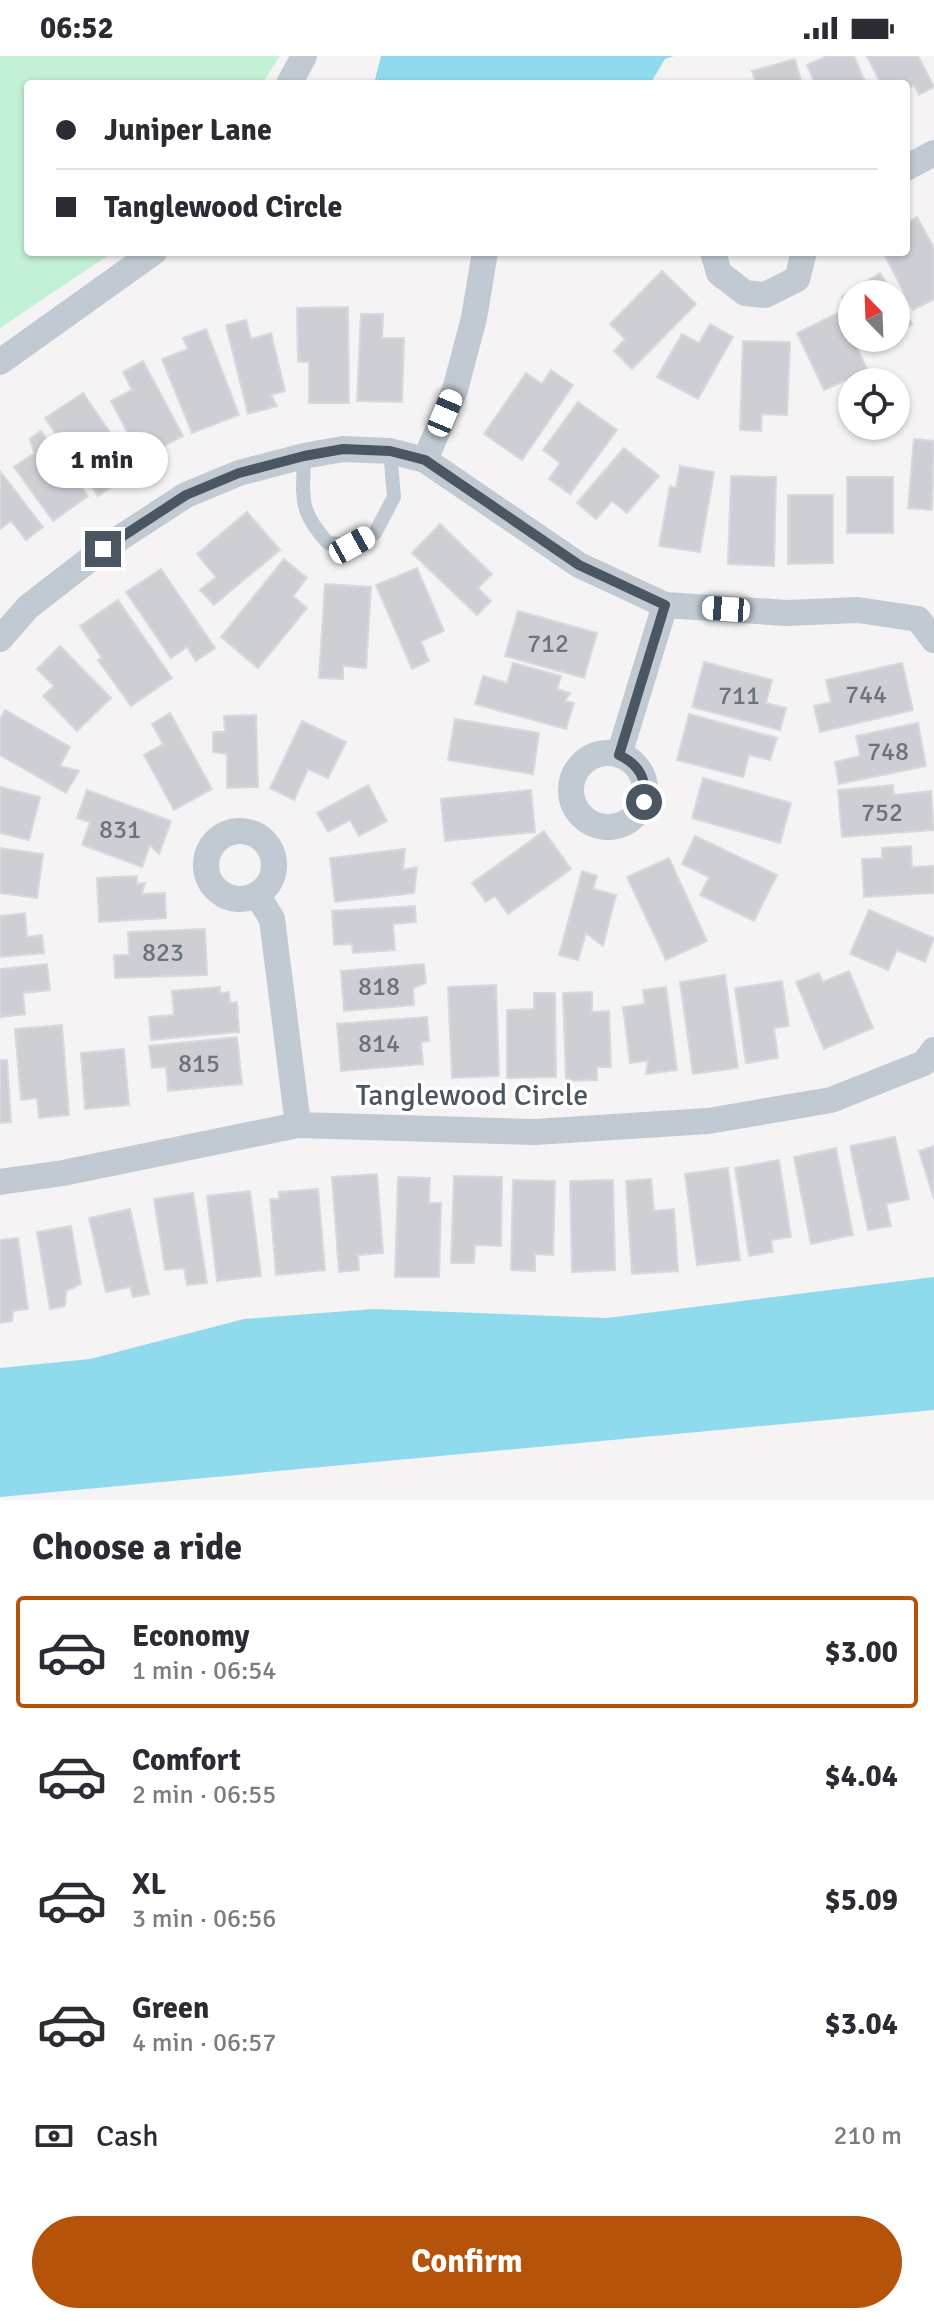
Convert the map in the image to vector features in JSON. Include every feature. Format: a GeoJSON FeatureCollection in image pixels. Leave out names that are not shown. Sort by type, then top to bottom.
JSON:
{"type":"FeatureCollection","features":[{"type":"Feature","properties":{"kind":"street"},"geometry":{"type":"LineString","coordinates":[[291,80],[304,56]]}},
{"type":"Feature","properties":{"kind":"street"},"geometry":{"type":"LineString","coordinates":[[910,166],[934,153]]}},
{"type":"Feature","properties":{"kind":"street"},"geometry":{"type":"LineString","coordinates":[[0,362],[148,256]]}},
{"type":"Feature","properties":{"kind":"street"},"geometry":{"type":"LineString","coordinates":[[425,460],[455,390],[474,318],[484,256]]}},
{"type":"Feature","properties":{"kind":"street"},"geometry":{"type":"LineString","coordinates":[[714,256],[719,273],[745,293],[765,295],[797,279],[803,256]]}},
{"type":"Feature","properties":{"kind":"street"},"geometry":{"type":"LineString","coordinates":[[0,639],[28,607],[103,549],[186,495],[239,473],[343,449],[390,451],[425,460],[579,565],[665,605],[787,613],[858,610],[918,619],[934,640]]}},
{"type":"Feature","properties":{"kind":"street"},"geometry":{"type":"LineString","coordinates":[[619,755],[665,605]]}},
{"type":"Feature","properties":{"kind":"street"},"geometry":{"type":"LineString","coordinates":[[257,895],[272,919],[298,1125]]}},
{"type":"Feature","properties":{"kind":"street","name":"Tanglewood Circle"},"geometry":{"type":"LineString","coordinates":[[0,1182],[63,1173],[298,1125],[535,1132],[708,1121],[831,1100],[924,1063],[934,1050]]}},
{"type":"Feature","properties":{"kind":"lane"},"geometry":{"type":"LineString","coordinates":[[304,456],[303,503],[312,525],[328,543],[352,545],[375,533],[394,497],[390,451]]}},
{"type":"Feature","properties":{"kind":"green space"},"geometry":{"type":"Polygon","coordinates":[[[0,56],[280,56],[265,80],[24,80],[24,256],[107,256],[0,328],[0,56]]]}},
{"type":"Feature","properties":{"kind":"water"},"geometry":{"type":"Polygon","coordinates":[[[381,56],[674,56],[665,59],[652,80],[375,80],[381,56]]]}},
{"type":"Feature","properties":{"kind":"water"},"geometry":{"type":"Polygon","coordinates":[[[934,1277],[934,1410],[0,1497],[0,1368],[90,1359],[244,1319],[373,1309],[607,1318],[934,1277]]]}},
{"type":"Feature","properties":{"kind":"building"},"geometry":{"type":"Polygon","coordinates":[[[827,56],[854,56],[864,80],[813,80],[807,65],[827,56]]]}},
{"type":"Feature","properties":{"kind":"building"},"geometry":{"type":"Polygon","coordinates":[[[867,56],[918,56],[934,87],[919,95],[914,85],[910,87],[910,80],[879,80],[867,56]]]}},
{"type":"Feature","properties":{"kind":"building"},"geometry":{"type":"Polygon","coordinates":[[[795,59],[801,80],[755,80],[752,71],[795,59]]]}},
{"type":"Feature","properties":{"kind":"building"},"geometry":{"type":"Polygon","coordinates":[[[917,217],[934,248],[934,299],[913,310],[910,304],[910,280],[897,280],[885,256],[910,256],[910,221],[917,217]]]}},
{"type":"Feature","properties":{"kind":"building"},"geometry":{"type":"Polygon","coordinates":[[[662,271],[696,304],[632,369],[614,351],[625,339],[610,324],[662,271]]]}},
{"type":"Feature","properties":{"kind":"building"},"geometry":{"type":"Polygon","coordinates":[[[880,273],[884,280],[869,280],[880,273]]]}},
{"type":"Feature","properties":{"kind":"building"},"geometry":{"type":"Polygon","coordinates":[[[348,307],[349,403],[309,403],[309,362],[298,362],[297,308],[348,307]]]}},
{"type":"Feature","properties":{"kind":"building"},"geometry":{"type":"Polygon","coordinates":[[[838,313],[838,352],[859,352],[866,368],[838,368],[838,384],[824,390],[797,333],[838,313]]]}},
{"type":"Feature","properties":{"kind":"building"},"geometry":{"type":"Polygon","coordinates":[[[361,314],[383,314],[382,338],[404,338],[402,402],[357,401],[361,314]]]}},
{"type":"Feature","properties":{"kind":"building"},"geometry":{"type":"Polygon","coordinates":[[[246,320],[251,339],[271,333],[285,391],[271,395],[277,406],[248,414],[226,325],[246,320]]]}},
{"type":"Feature","properties":{"kind":"building"},"geometry":{"type":"Polygon","coordinates":[[[710,324],[733,337],[698,399],[657,377],[682,334],[699,343],[710,324]]]}},
{"type":"Feature","properties":{"kind":"building"},"geometry":{"type":"Polygon","coordinates":[[[206,329],[239,415],[192,433],[162,359],[188,349],[183,338],[206,329]]]}},
{"type":"Feature","properties":{"kind":"building"},"geometry":{"type":"Polygon","coordinates":[[[743,341],[790,342],[787,415],[762,414],[761,431],[740,430],[743,341]]]}},
{"type":"Feature","properties":{"kind":"building"},"geometry":{"type":"Polygon","coordinates":[[[143,361],[183,436],[141,458],[111,401],[132,390],[123,372],[143,361]]]}},
{"type":"Feature","properties":{"kind":"building"},"geometry":{"type":"Polygon","coordinates":[[[551,370],[573,385],[522,460],[484,434],[526,373],[542,384],[551,370]]]}},
{"type":"Feature","properties":{"kind":"building"},"geometry":{"type":"Polygon","coordinates":[[[83,393],[136,470],[98,496],[45,418],[83,393]]]}},
{"type":"Feature","properties":{"kind":"building"},"geometry":{"type":"Polygon","coordinates":[[[578,402],[617,430],[570,494],[549,479],[560,463],[543,450],[578,402]]]}},
{"type":"Feature","properties":{"kind":"building"},"geometry":{"type":"Polygon","coordinates":[[[41,431],[88,496],[53,521],[14,467],[34,453],[30,439],[41,431]]]}},
{"type":"Feature","properties":{"kind":"building"},"geometry":{"type":"Polygon","coordinates":[[[914,439],[934,441],[932,510],[908,508],[914,439]]]}},
{"type":"Feature","properties":{"kind":"building"},"geometry":{"type":"Polygon","coordinates":[[[624,448],[659,476],[627,513],[612,501],[596,519],[577,503],[624,448]]]}},
{"type":"Feature","properties":{"kind":"building"},"geometry":{"type":"Polygon","coordinates":[[[680,466],[714,472],[700,552],[659,546],[670,486],[676,488],[680,466]]]}},
{"type":"Feature","properties":{"kind":"building"},"geometry":{"type":"Polygon","coordinates":[[[0,471],[43,527],[26,540],[11,521],[0,529],[0,471]]]}},
{"type":"Feature","properties":{"kind":"building"},"geometry":{"type":"Polygon","coordinates":[[[731,476],[776,477],[774,566],[728,564],[731,476]]]}},
{"type":"Feature","properties":{"kind":"building"},"geometry":{"type":"Polygon","coordinates":[[[847,477],[893,477],[893,533],[847,533],[847,477]]]}},
{"type":"Feature","properties":{"kind":"building"},"geometry":{"type":"Polygon","coordinates":[[[788,495],[833,495],[833,563],[788,564],[788,495]]]}},
{"type":"Feature","properties":{"kind":"building"},"geometry":{"type":"Polygon","coordinates":[[[247,512],[280,550],[214,605],[200,590],[216,577],[197,554],[247,512]]]}},
{"type":"Feature","properties":{"kind":"building"},"geometry":{"type":"Polygon","coordinates":[[[440,524],[492,574],[478,588],[491,601],[477,615],[412,553],[440,524]]]}},
{"type":"Feature","properties":{"kind":"building"},"geometry":{"type":"Polygon","coordinates":[[[284,559],[307,578],[293,596],[307,608],[258,668],[221,637],[284,559]]]}},
{"type":"Feature","properties":{"kind":"building"},"geometry":{"type":"Polygon","coordinates":[[[417,568],[444,631],[421,641],[429,661],[412,669],[376,585],[417,568]]]}},
{"type":"Feature","properties":{"kind":"building"},"geometry":{"type":"Polygon","coordinates":[[[161,569],[215,648],[196,661],[187,647],[171,658],[126,592],[161,569]]]}},
{"type":"Feature","properties":{"kind":"building"},"geometry":{"type":"Polygon","coordinates":[[[325,584],[371,587],[366,668],[343,666],[343,679],[319,678],[325,584]]]}},
{"type":"Feature","properties":{"kind":"building"},"geometry":{"type":"Polygon","coordinates":[[[118,600],[172,678],[131,706],[98,660],[102,658],[80,626],[118,600]]]}},
{"type":"Feature","properties":{"kind":"building"},"geometry":{"type":"Polygon","coordinates":[[[518,611],[597,633],[584,678],[505,656],[518,611]]]}},
{"type":"Feature","properties":{"kind":"building"},"geometry":{"type":"Polygon","coordinates":[[[60,646],[111,698],[77,731],[43,696],[54,686],[37,669],[60,646]]]}},
{"type":"Feature","properties":{"kind":"building"},"geometry":{"type":"Polygon","coordinates":[[[704,662],[772,680],[766,703],[786,708],[780,730],[692,707],[704,662]]]}},
{"type":"Feature","properties":{"kind":"building"},"geometry":{"type":"Polygon","coordinates":[[[513,663],[561,676],[557,689],[570,693],[565,701],[574,703],[566,729],[475,704],[483,676],[507,683],[513,663]]]}},
{"type":"Feature","properties":{"kind":"building"},"geometry":{"type":"Polygon","coordinates":[[[902,663],[913,710],[820,732],[814,706],[831,702],[826,680],[902,663]]]}},
{"type":"Feature","properties":{"kind":"building"},"geometry":{"type":"Polygon","coordinates":[[[5,710],[70,747],[60,766],[79,771],[66,793],[0,755],[0,719],[5,710]]]}},
{"type":"Feature","properties":{"kind":"building"},"geometry":{"type":"Polygon","coordinates":[[[170,713],[212,789],[174,810],[144,755],[163,744],[152,724],[170,713]]]}},
{"type":"Feature","properties":{"kind":"building"},"geometry":{"type":"Polygon","coordinates":[[[689,714],[777,738],[770,760],[749,755],[743,777],[677,760],[689,714]]]}},
{"type":"Feature","properties":{"kind":"building"},"geometry":{"type":"Polygon","coordinates":[[[256,715],[258,787],[227,788],[227,754],[213,752],[213,732],[225,732],[224,716],[256,715]]]}},
{"type":"Feature","properties":{"kind":"building"},"geometry":{"type":"Polygon","coordinates":[[[455,719],[539,733],[533,774],[448,760],[455,719]]]}},
{"type":"Feature","properties":{"kind":"building"},"geometry":{"type":"Polygon","coordinates":[[[302,721],[346,742],[328,778],[308,769],[294,800],[270,788],[302,721]]]}},
{"type":"Feature","properties":{"kind":"building"},"geometry":{"type":"Polygon","coordinates":[[[918,723],[926,766],[839,784],[835,762],[860,756],[856,736],[918,723]]]}},
{"type":"Feature","properties":{"kind":"building"},"geometry":{"type":"Polygon","coordinates":[[[703,778],[791,803],[780,843],[692,818],[703,778]]]}},
{"type":"Feature","properties":{"kind":"building"},"geometry":{"type":"Polygon","coordinates":[[[368,785],[387,821],[359,836],[350,820],[328,832],[317,813],[368,785]]]}},
{"type":"Feature","properties":{"kind":"building"},"geometry":{"type":"Polygon","coordinates":[[[893,785],[894,795],[931,791],[934,830],[842,837],[838,790],[893,785]]]}},
{"type":"Feature","properties":{"kind":"building"},"geometry":{"type":"Polygon","coordinates":[[[0,787],[40,797],[29,840],[0,833],[0,787]]]}},
{"type":"Feature","properties":{"kind":"building"},"geometry":{"type":"Polygon","coordinates":[[[87,790],[171,821],[159,854],[150,845],[142,867],[82,845],[90,822],[77,818],[87,790]]]}},
{"type":"Feature","properties":{"kind":"building"},"geometry":{"type":"Polygon","coordinates":[[[531,790],[535,832],[445,841],[441,799],[531,790]]]}},
{"type":"Feature","properties":{"kind":"building"},"geometry":{"type":"Polygon","coordinates":[[[544,831],[571,869],[508,914],[495,896],[486,902],[472,883],[544,831]]]}},
{"type":"Feature","properties":{"kind":"building"},"geometry":{"type":"Polygon","coordinates":[[[695,836],[777,875],[754,921],[700,895],[709,877],[682,864],[695,836]]]}},
{"type":"Feature","properties":{"kind":"building"},"geometry":{"type":"Polygon","coordinates":[[[911,846],[912,867],[934,866],[934,893],[864,897],[862,859],[882,858],[882,848],[911,846]]]}},
{"type":"Feature","properties":{"kind":"building"},"geometry":{"type":"Polygon","coordinates":[[[0,848],[43,854],[37,898],[0,893],[0,848]]]}},
{"type":"Feature","properties":{"kind":"building"},"geometry":{"type":"Polygon","coordinates":[[[405,849],[403,870],[417,867],[414,893],[335,902],[330,858],[405,849]]]}},
{"type":"Feature","properties":{"kind":"building"},"geometry":{"type":"Polygon","coordinates":[[[669,858],[707,941],[666,960],[627,877],[669,858]]]}},
{"type":"Feature","properties":{"kind":"building"},"geometry":{"type":"Polygon","coordinates":[[[582,871],[597,876],[593,889],[616,895],[603,946],[586,933],[578,960],[559,955],[582,871]]]}},
{"type":"Feature","properties":{"kind":"building"},"geometry":{"type":"Polygon","coordinates":[[[137,876],[137,884],[145,883],[142,894],[165,893],[166,918],[99,922],[97,878],[137,876]]]}},
{"type":"Feature","properties":{"kind":"building"},"geometry":{"type":"Polygon","coordinates":[[[415,906],[416,922],[393,924],[395,950],[353,953],[352,944],[334,945],[332,911],[415,906]]]}},
{"type":"Feature","properties":{"kind":"building"},"geometry":{"type":"Polygon","coordinates":[[[869,910],[934,938],[925,962],[897,950],[888,970],[850,954],[869,910]]]}},
{"type":"Feature","properties":{"kind":"building"},"geometry":{"type":"Polygon","coordinates":[[[25,913],[27,937],[42,935],[44,953],[0,957],[0,916],[25,913]]]}},
{"type":"Feature","properties":{"kind":"building"},"geometry":{"type":"Polygon","coordinates":[[[205,929],[207,975],[115,978],[114,955],[129,955],[128,932],[205,929]]]}},
{"type":"Feature","properties":{"kind":"building"},"geometry":{"type":"Polygon","coordinates":[[[47,964],[50,990],[23,993],[25,1014],[0,1017],[0,969],[47,964]]]}},
{"type":"Feature","properties":{"kind":"building"},"geometry":{"type":"Polygon","coordinates":[[[424,964],[426,983],[413,988],[414,1005],[344,1011],[341,971],[424,964]]]}},
{"type":"Feature","properties":{"kind":"building"},"geometry":{"type":"Polygon","coordinates":[[[849,971],[873,1028],[824,1049],[796,982],[819,973],[823,982],[849,971]]]}},
{"type":"Feature","properties":{"kind":"building"},"geometry":{"type":"Polygon","coordinates":[[[725,975],[738,1068],[693,1074],[680,982],[725,975]]]}},
{"type":"Feature","properties":{"kind":"building"},"geometry":{"type":"Polygon","coordinates":[[[782,981],[789,1026],[774,1028],[778,1058],[746,1063],[735,988],[782,981]]]}},
{"type":"Feature","properties":{"kind":"building"},"geometry":{"type":"Polygon","coordinates":[[[496,985],[499,1076],[452,1078],[448,987],[496,985]]]}},
{"type":"Feature","properties":{"kind":"building"},"geometry":{"type":"Polygon","coordinates":[[[220,987],[220,993],[229,992],[230,1003],[237,1002],[239,1032],[151,1040],[149,1017],[174,1015],[172,991],[220,987]]]}},
{"type":"Feature","properties":{"kind":"building"},"geometry":{"type":"Polygon","coordinates":[[[666,987],[677,1070],[646,1074],[648,1061],[630,1063],[623,1007],[645,1004],[643,990],[666,987]]]}},
{"type":"Feature","properties":{"kind":"building"},"geometry":{"type":"Polygon","coordinates":[[[592,992],[592,1012],[609,1011],[611,1067],[597,1067],[597,1080],[566,1081],[563,993],[592,992]]]}},
{"type":"Feature","properties":{"kind":"building"},"geometry":{"type":"Polygon","coordinates":[[[534,993],[555,993],[556,1077],[507,1078],[507,1010],[534,1009],[534,993]]]}},
{"type":"Feature","properties":{"kind":"building"},"geometry":{"type":"Polygon","coordinates":[[[427,1017],[429,1041],[421,1042],[423,1064],[341,1071],[337,1024],[427,1017]]]}},
{"type":"Feature","properties":{"kind":"building"},"geometry":{"type":"Polygon","coordinates":[[[62,1025],[69,1115],[39,1118],[37,1098],[21,1100],[15,1029],[62,1025]]]}},
{"type":"Feature","properties":{"kind":"building"},"geometry":{"type":"Polygon","coordinates":[[[237,1037],[242,1084],[168,1091],[166,1067],[152,1068],[149,1046],[237,1037]]]}},
{"type":"Feature","properties":{"kind":"building"},"geometry":{"type":"Polygon","coordinates":[[[124,1049],[129,1105],[85,1109],[81,1053],[124,1049]]]}},
{"type":"Feature","properties":{"kind":"building"},"geometry":{"type":"Polygon","coordinates":[[[0,1060],[7,1060],[11,1122],[0,1123],[0,1060]]]}},
{"type":"Feature","properties":{"kind":"building"},"geometry":{"type":"Polygon","coordinates":[[[895,1137],[909,1199],[886,1204],[891,1226],[868,1230],[850,1146],[895,1137]]]}},
{"type":"Feature","properties":{"kind":"building"},"geometry":{"type":"Polygon","coordinates":[[[934,1146],[934,1199],[919,1151],[934,1146]]]}},
{"type":"Feature","properties":{"kind":"building"},"geometry":{"type":"Polygon","coordinates":[[[836,1148],[853,1235],[811,1244],[794,1157],[836,1148]]]}},
{"type":"Feature","properties":{"kind":"building"},"geometry":{"type":"Polygon","coordinates":[[[779,1160],[791,1237],[771,1240],[773,1252],[749,1256],[735,1168],[779,1160]]]}},
{"type":"Feature","properties":{"kind":"building"},"geometry":{"type":"Polygon","coordinates":[[[728,1168],[740,1260],[697,1265],[685,1174],[728,1168]]]}},
{"type":"Feature","properties":{"kind":"building"},"geometry":{"type":"Polygon","coordinates":[[[377,1174],[383,1253],[358,1255],[359,1270],[339,1272],[332,1177],[377,1174]]]}},
{"type":"Feature","properties":{"kind":"building"},"geometry":{"type":"Polygon","coordinates":[[[454,1176],[502,1177],[501,1246],[475,1245],[474,1263],[451,1263],[454,1176]]]}},
{"type":"Feature","properties":{"kind":"building"},"geometry":{"type":"Polygon","coordinates":[[[398,1177],[430,1178],[429,1203],[441,1203],[439,1277],[395,1277],[398,1177]]]}},
{"type":"Feature","properties":{"kind":"building"},"geometry":{"type":"Polygon","coordinates":[[[651,1179],[654,1211],[674,1209],[678,1271],[632,1274],[626,1181],[651,1179]]]}},
{"type":"Feature","properties":{"kind":"building"},"geometry":{"type":"Polygon","coordinates":[[[513,1180],[555,1181],[553,1255],[535,1254],[535,1271],[511,1270],[513,1180]]]}},
{"type":"Feature","properties":{"kind":"building"},"geometry":{"type":"Polygon","coordinates":[[[613,1180],[615,1270],[572,1272],[570,1181],[613,1180]]]}},
{"type":"Feature","properties":{"kind":"building"},"geometry":{"type":"Polygon","coordinates":[[[318,1189],[325,1270],[276,1275],[270,1199],[279,1199],[279,1192],[318,1189]]]}},
{"type":"Feature","properties":{"kind":"building"},"geometry":{"type":"Polygon","coordinates":[[[250,1191],[261,1276],[217,1281],[207,1196],[250,1191]]]}},
{"type":"Feature","properties":{"kind":"building"},"geometry":{"type":"Polygon","coordinates":[[[193,1193],[207,1283],[187,1285],[184,1268],[165,1270],[154,1199],[193,1193]]]}},
{"type":"Feature","properties":{"kind":"building"},"geometry":{"type":"Polygon","coordinates":[[[130,1209],[149,1294],[133,1297],[130,1287],[106,1292],[89,1218],[130,1209]]]}},
{"type":"Feature","properties":{"kind":"building"},"geometry":{"type":"Polygon","coordinates":[[[71,1226],[81,1284],[66,1291],[65,1306],[50,1309],[37,1232],[71,1226]]]}},
{"type":"Feature","properties":{"kind":"building"},"geometry":{"type":"Polygon","coordinates":[[[18,1238],[28,1309],[13,1311],[12,1321],[0,1323],[0,1240],[18,1238]]]}},
{"type":"Feature","properties":{"kind":"route"},"geometry":{"type":"LineString","coordinates":[[103,549],[186,495],[239,473],[343,449],[390,451],[425,460],[579,565],[665,605],[619,755],[630,760],[644,778],[644,802]]}}]}
